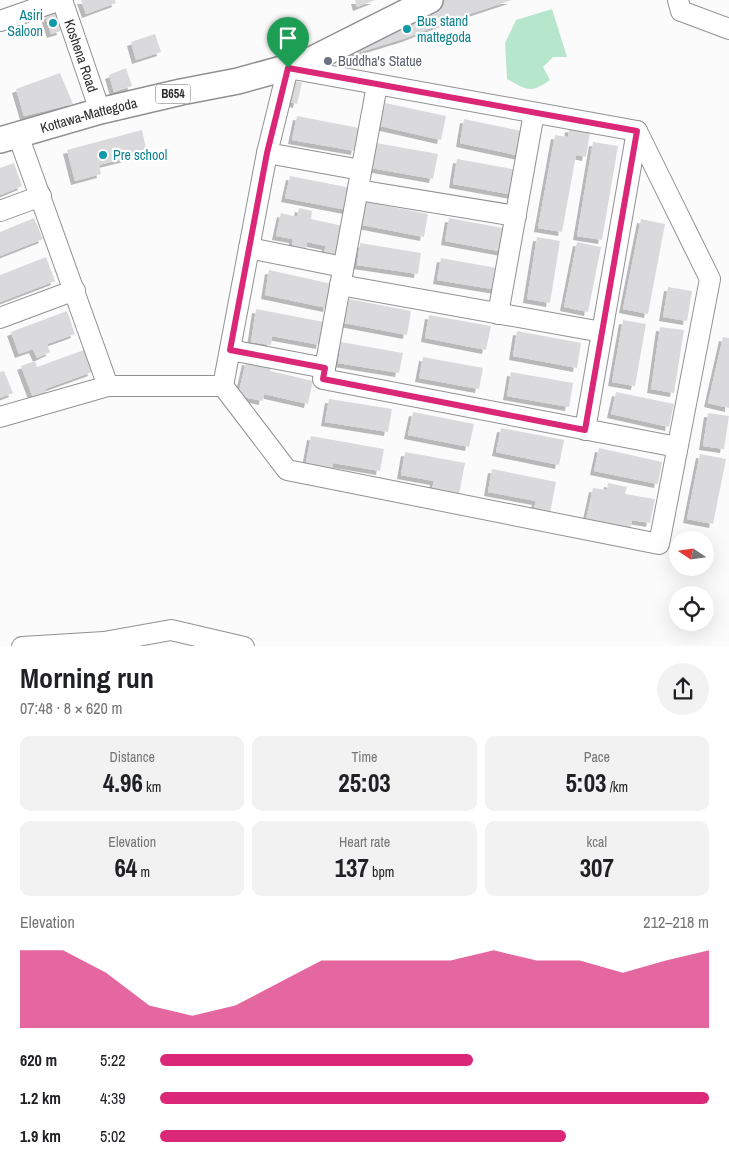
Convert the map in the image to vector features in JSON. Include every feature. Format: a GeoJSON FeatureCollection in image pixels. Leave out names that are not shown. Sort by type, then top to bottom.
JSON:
{"type":"FeatureCollection","features":[{"type":"Feature","properties":{"kind":"main road","name":"Kottawa-Mattegoda"},"geometry":{"type":"LineString","coordinates":[[9,137],[100,111],[238,81],[307,62],[430,0]]}},
{"type":"Feature","properties":{"kind":"street"},"geometry":{"type":"LineString","coordinates":[[0,21],[61,0]]}},
{"type":"Feature","properties":{"kind":"street","name":"Koshena Road"},"geometry":{"type":"LineString","coordinates":[[61,0],[100,111]]}},
{"type":"Feature","properties":{"kind":"street"},"geometry":{"type":"LineString","coordinates":[[678,0],[681,11],[729,28]]}},
{"type":"Feature","properties":{"kind":"street"},"geometry":{"type":"LineString","coordinates":[[288,68],[637,131],[710,279],[659,544],[287,470],[223,386],[267,153],[288,68]]}},
{"type":"Feature","properties":{"kind":"street"},"geometry":{"type":"LineString","coordinates":[[377,85],[323,379],[677,447]]}},
{"type":"Feature","properties":{"kind":"street"},"geometry":{"type":"LineString","coordinates":[[498,314],[534,113]]}},
{"type":"Feature","properties":{"kind":"street"},"geometry":{"type":"LineString","coordinates":[[585,430],[637,131]]}},
{"type":"Feature","properties":{"kind":"street"},"geometry":{"type":"LineString","coordinates":[[9,137],[41,196],[108,386]]}},
{"type":"Feature","properties":{"kind":"street"},"geometry":{"type":"LineString","coordinates":[[267,153],[361,170]]}},
{"type":"Feature","properties":{"kind":"street"},"geometry":{"type":"LineString","coordinates":[[358,190],[516,216]]}},
{"type":"Feature","properties":{"kind":"street"},"geometry":{"type":"LineString","coordinates":[[0,211],[41,196]]}},
{"type":"Feature","properties":{"kind":"street"},"geometry":{"type":"LineString","coordinates":[[249,248],[342,276],[498,314],[602,332]]}},
{"type":"Feature","properties":{"kind":"street"},"geometry":{"type":"LineString","coordinates":[[0,318],[75,290]]}},
{"type":"Feature","properties":{"kind":"street"},"geometry":{"type":"LineString","coordinates":[[230,350],[325,368]]}},
{"type":"Feature","properties":{"kind":"street"},"geometry":{"type":"LineString","coordinates":[[0,417],[108,386],[223,386]]}},
{"type":"Feature","properties":{"kind":"street"},"geometry":{"type":"LineString","coordinates":[[22,646],[104,644],[171,630],[244,646]]}},
{"type":"Feature","properties":{"kind":"green space"},"geometry":{"type":"Polygon","coordinates":[[[552,9],[567,57],[553,57],[543,67],[550,80],[533,89],[524,88],[507,79],[505,43],[516,20],[552,9]]]}},
{"type":"Feature","properties":{"kind":"building"},"geometry":{"type":"Polygon","coordinates":[[[81,0],[115,0],[116,3],[86,14],[81,0]]]}},
{"type":"Feature","properties":{"kind":"building"},"geometry":{"type":"Polygon","coordinates":[[[355,0],[375,0],[357,7],[355,0]]]}},
{"type":"Feature","properties":{"kind":"building","name":"Bus stand mattegoda"},"geometry":{"type":"Polygon","coordinates":[[[443,0],[512,0],[451,20],[406,38],[347,56],[347,50],[443,0]]]}},
{"type":"Feature","properties":{"kind":"building","name":"Asiri Saloon"},"geometry":{"type":"Polygon","coordinates":[[[55,12],[61,31],[51,34],[45,16],[55,12]]]}},
{"type":"Feature","properties":{"kind":"building"},"geometry":{"type":"Polygon","coordinates":[[[155,34],[161,52],[136,60],[131,42],[155,34]]]}},
{"type":"Feature","properties":{"kind":"building"},"geometry":{"type":"Polygon","coordinates":[[[126,68],[132,86],[114,92],[109,75],[126,68]]]}},
{"type":"Feature","properties":{"kind":"building"},"geometry":{"type":"Polygon","coordinates":[[[60,73],[73,104],[24,116],[16,89],[60,73]]]}},
{"type":"Feature","properties":{"kind":"building"},"geometry":{"type":"Polygon","coordinates":[[[289,79],[302,83],[297,104],[284,100],[289,79]]]}},
{"type":"Feature","properties":{"kind":"building"},"geometry":{"type":"Polygon","coordinates":[[[385,103],[446,116],[441,140],[380,126],[385,103]]]}},
{"type":"Feature","properties":{"kind":"building"},"geometry":{"type":"Polygon","coordinates":[[[297,116],[359,128],[355,151],[292,140],[297,116]]]}},
{"type":"Feature","properties":{"kind":"building"},"geometry":{"type":"Polygon","coordinates":[[[464,119],[526,132],[521,156],[460,143],[464,119]]]}},
{"type":"Feature","properties":{"kind":"building"},"geometry":{"type":"Polygon","coordinates":[[[569,128],[590,132],[586,157],[576,155],[562,232],[538,228],[555,135],[568,137],[569,128]]]}},
{"type":"Feature","properties":{"kind":"building","name":"Pre school"},"geometry":{"type":"Polygon","coordinates":[[[142,130],[147,153],[99,165],[101,174],[75,181],[67,150],[142,130]]]}},
{"type":"Feature","properties":{"kind":"building"},"geometry":{"type":"Polygon","coordinates":[[[593,142],[618,146],[602,240],[577,236],[593,142]]]}},
{"type":"Feature","properties":{"kind":"building"},"geometry":{"type":"Polygon","coordinates":[[[376,143],[438,154],[433,179],[371,168],[376,143]]]}},
{"type":"Feature","properties":{"kind":"building"},"geometry":{"type":"Polygon","coordinates":[[[457,159],[518,170],[514,195],[453,184],[457,159]]]}},
{"type":"Feature","properties":{"kind":"building"},"geometry":{"type":"Polygon","coordinates":[[[14,163],[22,186],[0,195],[0,168],[14,163]]]}},
{"type":"Feature","properties":{"kind":"building"},"geometry":{"type":"Polygon","coordinates":[[[290,176],[351,188],[347,210],[285,198],[290,176]]]}},
{"type":"Feature","properties":{"kind":"building"},"geometry":{"type":"Polygon","coordinates":[[[367,202],[428,214],[424,237],[362,225],[367,202]]]}},
{"type":"Feature","properties":{"kind":"building"},"geometry":{"type":"Polygon","coordinates":[[[299,208],[312,211],[311,219],[343,226],[337,255],[324,252],[326,246],[307,242],[306,249],[292,247],[293,239],[276,236],[281,213],[297,217],[299,208]]]}},
{"type":"Feature","properties":{"kind":"building"},"geometry":{"type":"Polygon","coordinates":[[[34,218],[43,239],[0,256],[0,232],[34,218]]]}},
{"type":"Feature","properties":{"kind":"building"},"geometry":{"type":"Polygon","coordinates":[[[449,218],[508,229],[504,252],[445,241],[449,218]]]}},
{"type":"Feature","properties":{"kind":"building"},"geometry":{"type":"Polygon","coordinates":[[[641,219],[665,224],[648,314],[623,309],[641,219]]]}},
{"type":"Feature","properties":{"kind":"building"},"geometry":{"type":"Polygon","coordinates":[[[537,237],[560,241],[550,303],[527,299],[537,237]]]}},
{"type":"Feature","properties":{"kind":"building"},"geometry":{"type":"Polygon","coordinates":[[[577,242],[601,247],[588,312],[564,307],[577,242]]]}},
{"type":"Feature","properties":{"kind":"building"},"geometry":{"type":"Polygon","coordinates":[[[360,243],[421,253],[418,274],[357,265],[360,243]]]}},
{"type":"Feature","properties":{"kind":"building"},"geometry":{"type":"Polygon","coordinates":[[[46,257],[55,281],[0,302],[0,275],[46,257]]]}},
{"type":"Feature","properties":{"kind":"building"},"geometry":{"type":"Polygon","coordinates":[[[441,258],[502,269],[498,290],[437,280],[441,258]]]}},
{"type":"Feature","properties":{"kind":"building"},"geometry":{"type":"Polygon","coordinates":[[[269,270],[332,284],[327,308],[265,295],[269,270]]]}},
{"type":"Feature","properties":{"kind":"building"},"geometry":{"type":"Polygon","coordinates":[[[668,287],[692,291],[687,321],[663,317],[668,287]]]}},
{"type":"Feature","properties":{"kind":"building"},"geometry":{"type":"Polygon","coordinates":[[[349,299],[411,311],[407,335],[344,323],[349,299]]]}},
{"type":"Feature","properties":{"kind":"building"},"geometry":{"type":"Polygon","coordinates":[[[256,309],[324,322],[320,345],[272,336],[271,345],[251,342],[256,309]]]}},
{"type":"Feature","properties":{"kind":"building"},"geometry":{"type":"Polygon","coordinates":[[[67,311],[75,334],[47,344],[50,352],[37,358],[33,349],[19,354],[11,332],[67,311]]]}},
{"type":"Feature","properties":{"kind":"building"},"geometry":{"type":"Polygon","coordinates":[[[429,315],[491,326],[486,350],[425,338],[429,315]]]}},
{"type":"Feature","properties":{"kind":"building"},"geometry":{"type":"Polygon","coordinates":[[[623,320],[646,324],[635,386],[612,382],[623,320]]]}},
{"type":"Feature","properties":{"kind":"building"},"geometry":{"type":"Polygon","coordinates":[[[660,327],[684,330],[674,393],[651,389],[660,327]]]}},
{"type":"Feature","properties":{"kind":"building"},"geometry":{"type":"Polygon","coordinates":[[[517,331],[581,343],[577,368],[513,356],[517,331]]]}},
{"type":"Feature","properties":{"kind":"building"},"geometry":{"type":"Polygon","coordinates":[[[723,337],[729,338],[729,408],[708,403],[723,337]]]}},
{"type":"Feature","properties":{"kind":"building"},"geometry":{"type":"Polygon","coordinates":[[[341,342],[403,353],[399,373],[338,363],[341,342]]]}},
{"type":"Feature","properties":{"kind":"building"},"geometry":{"type":"Polygon","coordinates":[[[84,350],[92,372],[45,389],[48,398],[35,403],[21,366],[35,361],[37,367],[84,350]]]}},
{"type":"Feature","properties":{"kind":"building"},"geometry":{"type":"Polygon","coordinates":[[[423,357],[483,368],[479,389],[419,378],[423,357]]]}},
{"type":"Feature","properties":{"kind":"building"},"geometry":{"type":"Polygon","coordinates":[[[246,361],[271,367],[270,371],[313,381],[308,404],[264,394],[263,401],[238,396],[246,361]]]}},
{"type":"Feature","properties":{"kind":"building"},"geometry":{"type":"Polygon","coordinates":[[[4,371],[13,393],[0,398],[0,372],[4,371]]]}},
{"type":"Feature","properties":{"kind":"building"},"geometry":{"type":"Polygon","coordinates":[[[511,372],[573,383],[569,407],[507,396],[511,372]]]}},
{"type":"Feature","properties":{"kind":"building"},"geometry":{"type":"Polygon","coordinates":[[[616,392],[674,404],[669,427],[611,414],[616,392]]]}},
{"type":"Feature","properties":{"kind":"building"},"geometry":{"type":"Polygon","coordinates":[[[329,399],[392,409],[388,432],[325,422],[329,399]]]}},
{"type":"Feature","properties":{"kind":"building"},"geometry":{"type":"Polygon","coordinates":[[[413,412],[474,424],[469,447],[408,435],[413,412]]]}},
{"type":"Feature","properties":{"kind":"building"},"geometry":{"type":"Polygon","coordinates":[[[708,413],[729,416],[724,449],[703,446],[708,413]]]}},
{"type":"Feature","properties":{"kind":"building"},"geometry":{"type":"Polygon","coordinates":[[[501,428],[564,440],[559,465],[496,452],[501,428]]]}},
{"type":"Feature","properties":{"kind":"building"},"geometry":{"type":"Polygon","coordinates":[[[311,436],[384,449],[380,471],[333,463],[331,473],[305,468],[311,436]]]}},
{"type":"Feature","properties":{"kind":"building"},"geometry":{"type":"Polygon","coordinates":[[[599,448],[662,462],[658,484],[594,471],[599,448]]]}},
{"type":"Feature","properties":{"kind":"building"},"geometry":{"type":"Polygon","coordinates":[[[405,452],[465,463],[458,499],[431,493],[434,481],[401,475],[405,452]]]}},
{"type":"Feature","properties":{"kind":"building"},"geometry":{"type":"Polygon","coordinates":[[[700,454],[726,459],[713,524],[687,519],[700,454]]]}},
{"type":"Feature","properties":{"kind":"building"},"geometry":{"type":"Polygon","coordinates":[[[492,469],[556,482],[550,513],[534,509],[536,501],[488,492],[492,469]]]}},
{"type":"Feature","properties":{"kind":"building"},"geometry":{"type":"Polygon","coordinates":[[[608,483],[627,487],[625,494],[655,499],[650,523],[632,520],[630,529],[586,520],[593,488],[607,490],[608,483]]]}},
{"type":"Feature","properties":{"kind":"place","name":"Asiri Saloon"},"geometry":{"type":"Point","coordinates":[53,23]}},
{"type":"Feature","properties":{"kind":"place","name":"Bus stand mattegoda"},"geometry":{"type":"Point","coordinates":[407,29]}},
{"type":"Feature","properties":{"kind":"place","name":"Buddha's Statue"},"geometry":{"type":"Point","coordinates":[328,61]}},
{"type":"Feature","properties":{"kind":"place","name":"Pre school"},"geometry":{"type":"Point","coordinates":[103,155]}},
{"type":"Feature","properties":{"kind":"route"},"geometry":{"type":"LineString","coordinates":[[288,68],[637,131],[585,430],[323,379],[325,368],[230,350],[267,153],[288,68]]}}]}
